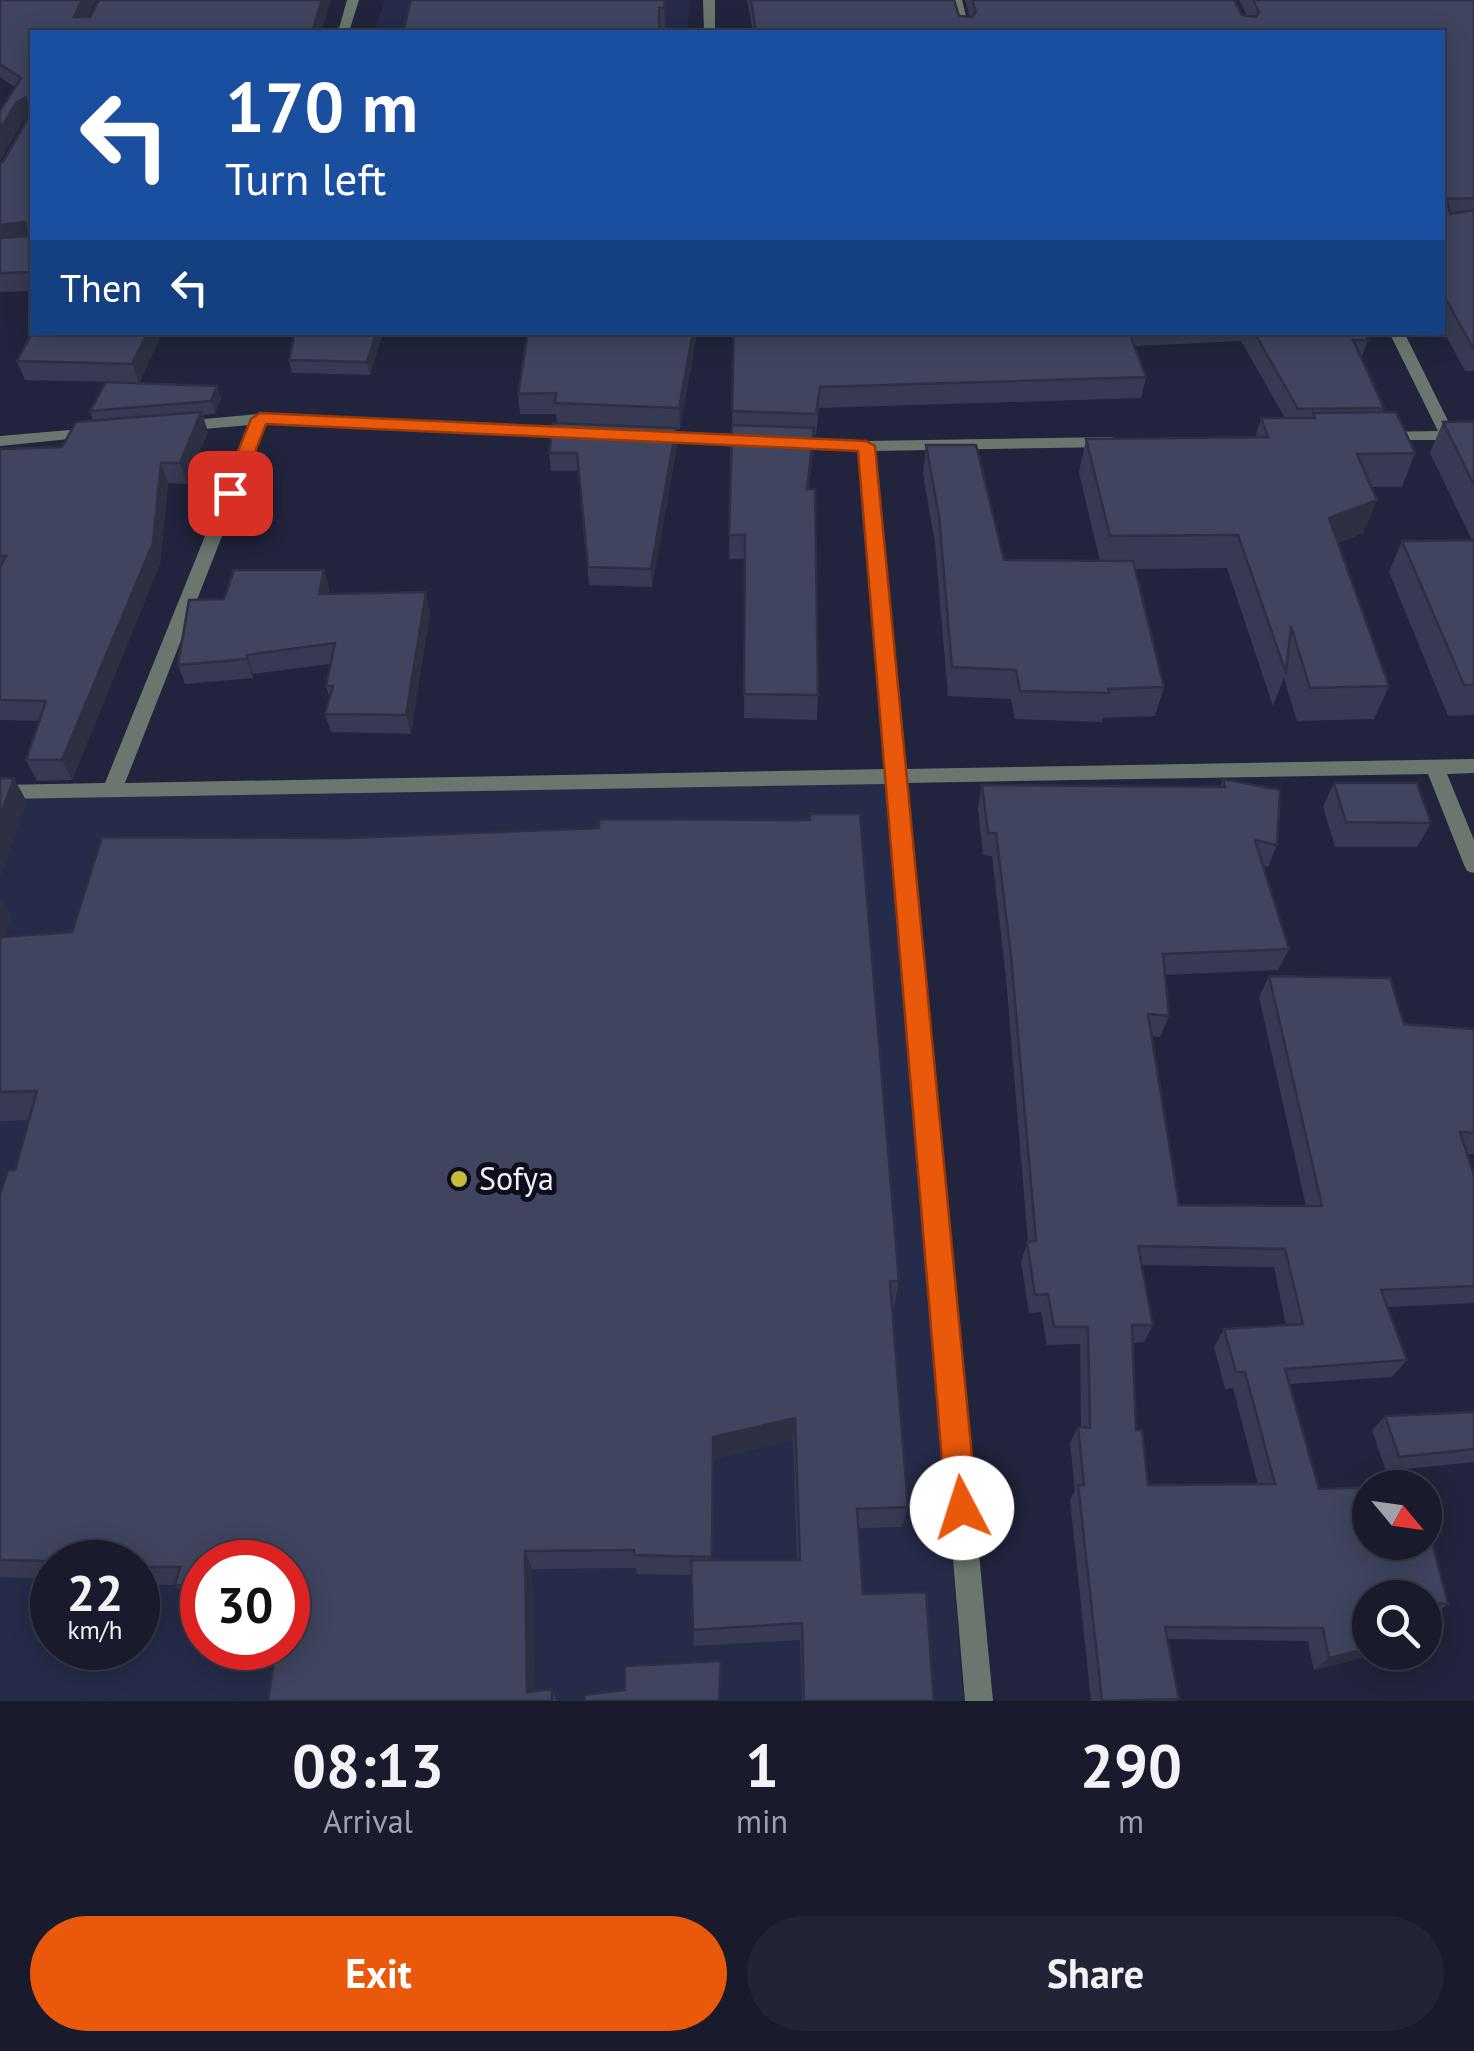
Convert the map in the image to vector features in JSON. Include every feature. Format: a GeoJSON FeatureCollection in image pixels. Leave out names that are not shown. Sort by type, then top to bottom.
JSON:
{"type":"FeatureCollection","features":[{"type":"Feature","properties":{"kind":"street"},"geometry":{"type":"LineString","coordinates":[[344,30],[353,0]]}},
{"type":"Feature","properties":{"kind":"street"},"geometry":{"type":"LineString","coordinates":[[709,0],[710,30]]}},
{"type":"Feature","properties":{"kind":"street"},"geometry":{"type":"LineString","coordinates":[[956,0],[964,30]]}},
{"type":"Feature","properties":{"kind":"street"},"geometry":{"type":"LineString","coordinates":[[1398,335],[1448,436]]}},
{"type":"Feature","properties":{"kind":"street"},"geometry":{"type":"LineString","coordinates":[[112,790],[260,419]]}},
{"type":"Feature","properties":{"kind":"street"},"geometry":{"type":"LineString","coordinates":[[167,427],[260,419],[592,434]]}},
{"type":"Feature","properties":{"kind":"street"},"geometry":{"type":"LineString","coordinates":[[0,441],[111,432]]}},
{"type":"Feature","properties":{"kind":"street"},"geometry":{"type":"LineString","coordinates":[[1370,437],[1474,435]]}},
{"type":"Feature","properties":{"kind":"street"},"geometry":{"type":"LineString","coordinates":[[632,436],[866,446],[1138,441]]}},
{"type":"Feature","properties":{"kind":"street"},"geometry":{"type":"LineString","coordinates":[[866,446],[979,1701]]}},
{"type":"Feature","properties":{"kind":"street"},"geometry":{"type":"LineString","coordinates":[[0,792],[1474,766]]}},
{"type":"Feature","properties":{"kind":"street"},"geometry":{"type":"LineString","coordinates":[[1436,767],[1474,864]]}},
{"type":"Feature","properties":{"kind":"shaded area"},"geometry":{"type":"Polygon","coordinates":[[[385,0],[689,0],[688,30],[375,30],[385,0]]]}},
{"type":"Feature","properties":{"kind":"shaded area","name":"Sofya"},"geometry":{"type":"Polygon","coordinates":[[[884,784],[964,1701],[0,1701],[0,795],[884,784]]]}},
{"type":"Feature","properties":{"kind":"building"},"geometry":{"type":"Polygon","coordinates":[[[0,0],[82,0],[74,17],[90,17],[99,0],[322,0],[313,30],[30,30],[30,272],[0,273],[0,238],[28,236],[25,222],[0,225],[0,163],[29,117],[26,97],[16,103],[0,130],[0,111],[21,78],[0,64],[0,0]]]}},
{"type":"Feature","properties":{"kind":"building"},"geometry":{"type":"Polygon","coordinates":[[[411,0],[665,0],[664,8],[659,8],[659,30],[404,30],[411,0]]]}},
{"type":"Feature","properties":{"kind":"building"},"geometry":{"type":"Polygon","coordinates":[[[751,0],[954,0],[959,16],[972,17],[976,12],[972,0],[1234,0],[1242,15],[1256,17],[1259,12],[1253,0],[1474,0],[1474,198],[1447,199],[1450,214],[1474,210],[1474,350],[1445,297],[1445,30],[756,30],[751,0]]]}},
{"type":"Feature","properties":{"kind":"building"},"geometry":{"type":"Polygon","coordinates":[[[31,335],[146,335],[132,364],[17,361],[31,335]]]}},
{"type":"Feature","properties":{"kind":"building"},"geometry":{"type":"Polygon","coordinates":[[[294,335],[376,335],[367,362],[289,360],[294,335]]]}},
{"type":"Feature","properties":{"kind":"building"},"geometry":{"type":"Polygon","coordinates":[[[528,335],[692,335],[679,408],[555,403],[556,393],[518,394],[528,335]]]}},
{"type":"Feature","properties":{"kind":"building"},"geometry":{"type":"Polygon","coordinates":[[[734,335],[1130,335],[1146,377],[820,387],[816,414],[732,411],[734,335]]]}},
{"type":"Feature","properties":{"kind":"building"},"geometry":{"type":"Polygon","coordinates":[[[1256,335],[1366,335],[1368,340],[1353,340],[1384,408],[1298,409],[1256,335]]]}},
{"type":"Feature","properties":{"kind":"building"},"geometry":{"type":"Polygon","coordinates":[[[106,382],[217,386],[211,401],[90,411],[106,382]]]}},
{"type":"Feature","properties":{"kind":"building"},"geometry":{"type":"Polygon","coordinates":[[[201,412],[180,463],[161,463],[153,543],[62,760],[26,760],[46,701],[0,700],[0,567],[6,556],[0,556],[0,449],[62,447],[76,422],[201,412]]]}},
{"type":"Feature","properties":{"kind":"building"},"geometry":{"type":"Polygon","coordinates":[[[1396,412],[1415,453],[1357,454],[1377,500],[1329,518],[1389,686],[1310,688],[1291,626],[1286,673],[1238,535],[1110,536],[1086,439],[1268,437],[1261,418],[1396,412]]]}},
{"type":"Feature","properties":{"kind":"building"},"geometry":{"type":"Polygon","coordinates":[[[1474,421],[1474,485],[1443,422],[1474,421]]]}},
{"type":"Feature","properties":{"kind":"building"},"geometry":{"type":"Polygon","coordinates":[[[553,423],[676,428],[651,569],[588,567],[577,453],[549,453],[553,423]]]}},
{"type":"Feature","properties":{"kind":"building"},"geometry":{"type":"Polygon","coordinates":[[[732,425],[814,428],[807,489],[815,489],[818,695],[744,694],[745,535],[729,535],[732,425]]]}},
{"type":"Feature","properties":{"kind":"building"},"geometry":{"type":"Polygon","coordinates":[[[926,445],[976,445],[1004,560],[1133,561],[1164,687],[1108,689],[1109,693],[1020,691],[1016,670],[952,667],[939,516],[926,445]]]}},
{"type":"Feature","properties":{"kind":"building"},"geometry":{"type":"Polygon","coordinates":[[[1474,540],[1474,685],[1464,685],[1402,541],[1474,540]]]}},
{"type":"Feature","properties":{"kind":"building"},"geometry":{"type":"Polygon","coordinates":[[[234,570],[324,570],[319,594],[426,592],[406,715],[325,714],[333,686],[326,686],[335,643],[247,655],[247,659],[178,665],[189,600],[224,599],[234,570]]]}},
{"type":"Feature","properties":{"kind":"building"},"geometry":{"type":"Polygon","coordinates":[[[0,778],[14,778],[0,817],[0,778]]]}},
{"type":"Feature","properties":{"kind":"building"},"geometry":{"type":"Polygon","coordinates":[[[1223,779],[1280,790],[1277,845],[1255,840],[1289,949],[1163,954],[1169,1016],[1148,1014],[1179,1205],[1322,1206],[1269,976],[1390,978],[1404,1024],[1474,1029],[1474,1133],[1460,1132],[1474,1175],[1474,1286],[1381,1290],[1407,1360],[1285,1369],[1319,1489],[1352,1488],[1352,1560],[1437,1560],[1442,1580],[1352,1580],[1352,1652],[1329,1658],[1323,1628],[1165,1627],[1179,1699],[1102,1701],[1078,1485],[1084,1485],[1078,1427],[1090,1428],[1088,1327],[1054,1327],[1048,1294],[1035,1295],[1027,1242],[1036,1241],[1011,956],[996,833],[988,833],[982,785],[1225,787],[1223,779]],[[1138,1246],[1153,1325],[1132,1325],[1136,1430],[1142,1430],[1148,1485],[1275,1484],[1245,1372],[1236,1372],[1224,1329],[1303,1324],[1285,1249],[1138,1246]]]}},
{"type":"Feature","properties":{"kind":"building"},"geometry":{"type":"Polygon","coordinates":[[[1334,783],[1417,783],[1431,823],[1346,822],[1334,783]]]}},
{"type":"Feature","properties":{"kind":"building","name":"Sofya"},"geometry":{"type":"Polygon","coordinates":[[[810,814],[860,814],[899,1281],[890,1281],[908,1507],[857,1509],[863,1594],[926,1592],[934,1701],[804,1701],[802,1623],[693,1630],[691,1560],[800,1560],[795,1418],[713,1437],[712,1557],[634,1555],[634,1550],[525,1551],[527,1692],[552,1689],[552,1701],[268,1701],[273,1670],[310,1670],[310,1540],[180,1540],[180,1567],[160,1567],[160,1540],[30,1540],[30,1561],[0,1560],[0,1194],[8,1170],[15,1170],[37,1091],[0,1092],[0,937],[72,932],[102,837],[346,838],[599,828],[599,819],[810,820],[810,814]]]}},
{"type":"Feature","properties":{"kind":"building"},"geometry":{"type":"Polygon","coordinates":[[[1474,1412],[1474,1449],[1399,1457],[1385,1416],[1474,1412]]]}},
{"type":"Feature","properties":{"kind":"building"},"geometry":{"type":"Polygon","coordinates":[[[1442,1581],[1448,1604],[1442,1604],[1442,1581]]]}},
{"type":"Feature","properties":{"kind":"building"},"geometry":{"type":"Polygon","coordinates":[[[721,1661],[719,1701],[585,1701],[584,1695],[625,1690],[625,1666],[721,1661]]]}},
{"type":"Feature","properties":{"kind":"place","name":"Sofya"},"geometry":{"type":"Point","coordinates":[459,1179]}},
{"type":"Feature","properties":{"kind":"route"},"geometry":{"type":"LineString","coordinates":[[230,493],[260,419],[866,446],[962,1508]]}}]}
